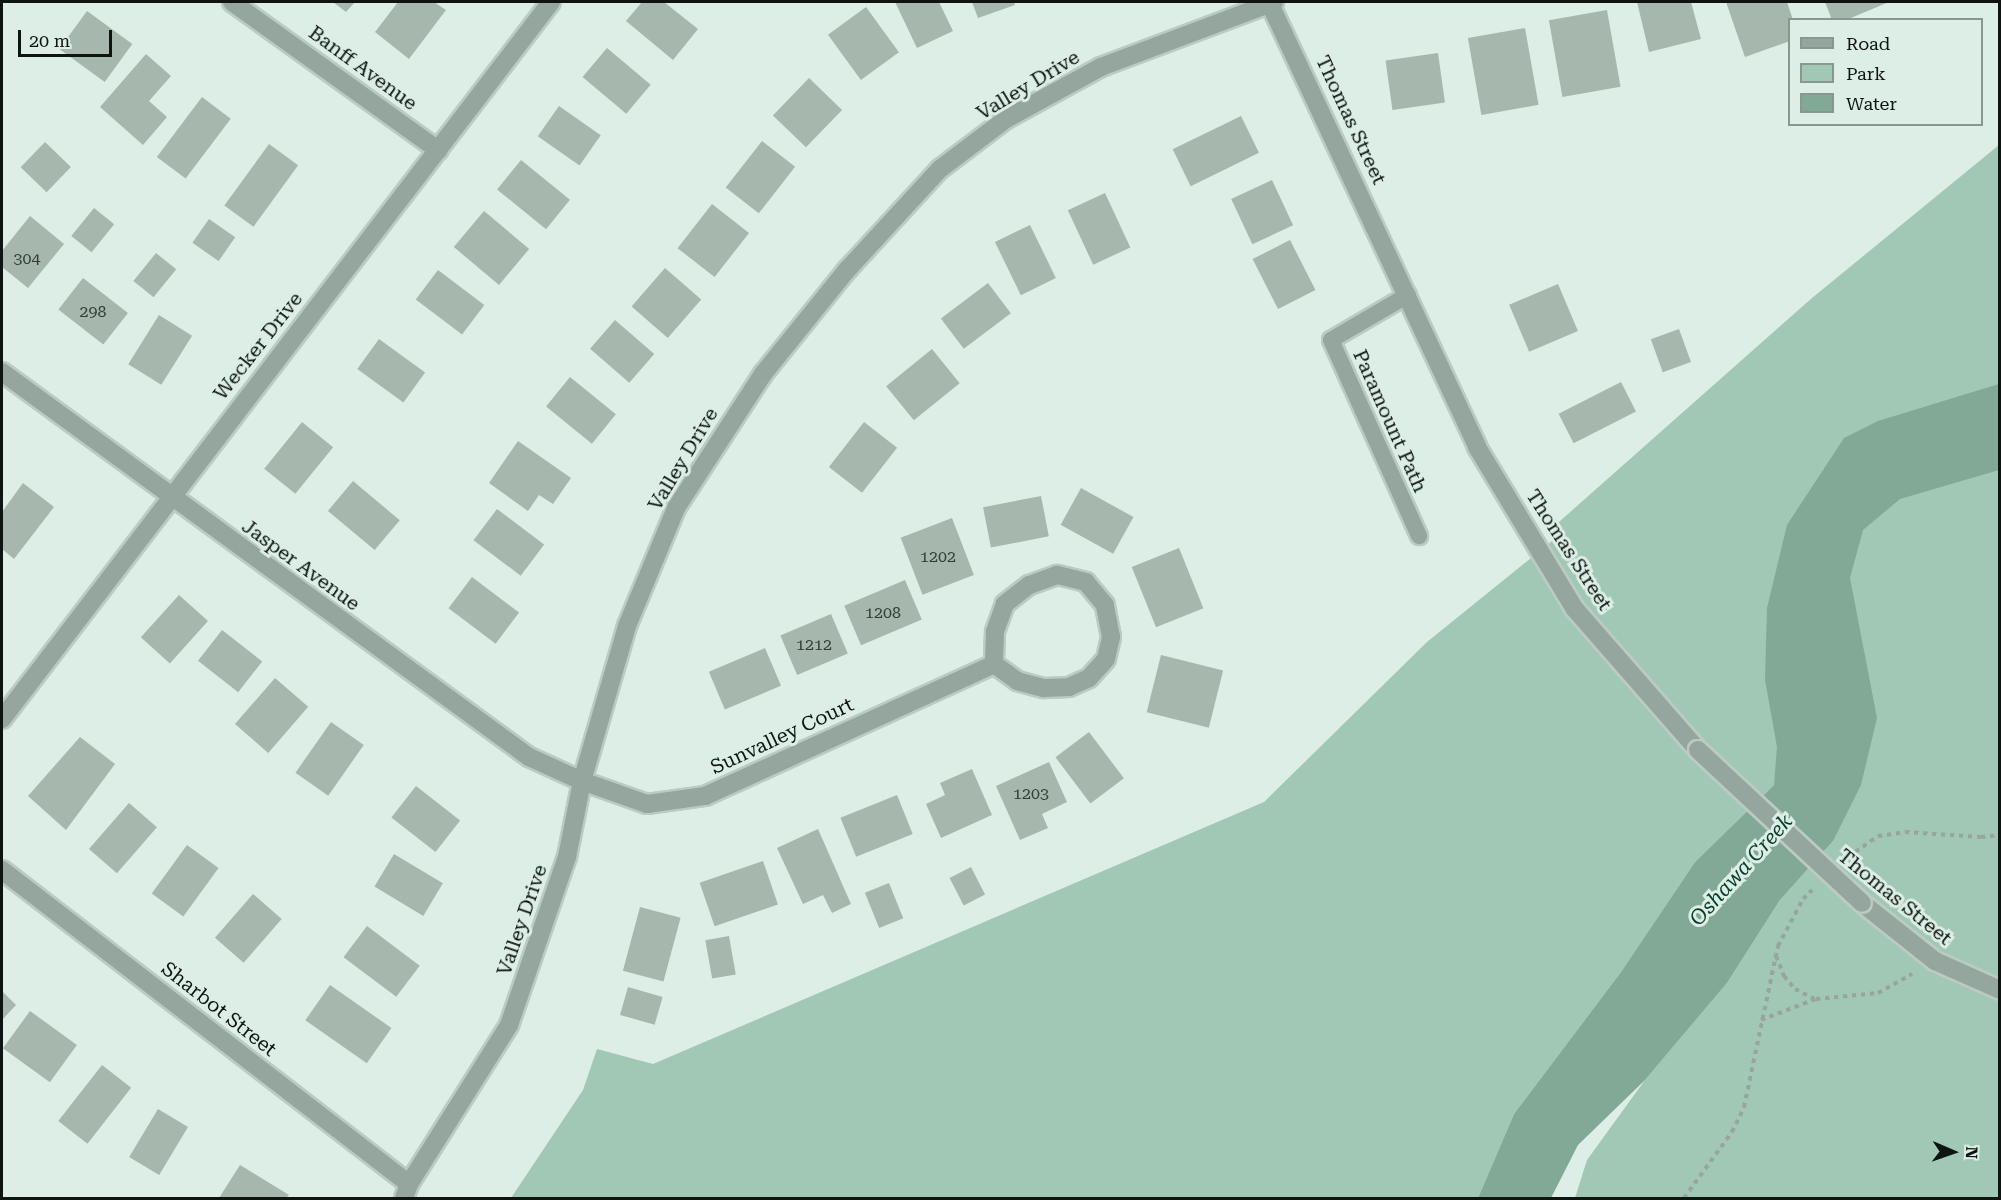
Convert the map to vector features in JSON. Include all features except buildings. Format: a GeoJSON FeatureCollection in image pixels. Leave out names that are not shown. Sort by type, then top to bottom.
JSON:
{"type":"FeatureCollection","features":[{"type":"Feature","properties":{"kind":"street","name":"Banff Avenue"},"geometry":{"type":"LineString","coordinates":[[232,2],[438,150]]}},
{"type":"Feature","properties":{"kind":"street","name":"Wecker Drive"},"geometry":{"type":"LineString","coordinates":[[2,719],[551,2]]}},
{"type":"Feature","properties":{"kind":"street","name":"Thomas Street"},"geometry":{"type":"LineString","coordinates":[[1271,2],[1477,447],[1574,608],[1698,750],[1862,903],[1935,961],[2000,990]]}},
{"type":"Feature","properties":{"kind":"street","name":"Valley Drive"},"geometry":{"type":"LineString","coordinates":[[406,1191],[510,1025],[567,857],[582,781],[627,626],[676,508],[763,374],[847,270],[940,170],[1006,119],[1101,68],[1235,20],[1271,2]]}},
{"type":"Feature","properties":{"kind":"street","name":"Jasper Avenue"},"geometry":{"type":"LineString","coordinates":[[2,372],[169,498],[529,757],[582,781]]}},
{"type":"Feature","properties":{"kind":"street"},"geometry":{"type":"LineString","coordinates":[[1057,575],[1086,582],[1105,605],[1111,637],[1106,658],[1089,678],[1069,687],[1044,688],[1017,681],[994,664],[995,633],[1005,604],[1029,585],[1057,575]]}},
{"type":"Feature","properties":{"kind":"street","name":"Sunvalley Court"},"geometry":{"type":"LineString","coordinates":[[582,781],[647,804],[705,796],[994,664]]}},
{"type":"Feature","properties":{"kind":"street","name":"Sharbot Street"},"geometry":{"type":"LineString","coordinates":[[2,870],[406,1191]]}},
{"type":"Feature","properties":{"kind":"lane","name":"Paramount Path"},"geometry":{"type":"LineString","coordinates":[[1408,295],[1331,340],[1419,536]]}},
{"type":"Feature","properties":{"kind":"path"},"geometry":{"type":"LineString","coordinates":[[1858,848],[1878,836],[1905,832],[2000,835]]}},
{"type":"Feature","properties":{"kind":"path"},"geometry":{"type":"LineString","coordinates":[[1684,1198],[1732,1132],[1744,1107],[1778,946]]}},
{"type":"Feature","properties":{"kind":"path"},"geometry":{"type":"LineString","coordinates":[[1776,954],[1784,976],[1794,989],[1816,999]]}},
{"type":"Feature","properties":{"kind":"path"},"geometry":{"type":"LineString","coordinates":[[1761,1021],[1816,999],[1878,993],[1935,961]]}},
{"type":"Feature","properties":{"kind":"green space"},"geometry":{"type":"Polygon","coordinates":[[[1999,145],[1999,1198],[1575,1198],[1587,1160],[1645,1080],[1727,983],[1780,900],[1833,841],[1774,785],[1695,862],[1621,972],[1514,1114],[1478,1198],[511,1198],[583,1090],[597,1049],[653,1064],[1264,802],[1427,642],[1557,537],[1551,529],[1812,298],[1999,145]]]}},
{"type":"Feature","properties":{"kind":"water","name":"Oshawa Creek"},"geometry":{"type":"Polygon","coordinates":[[[1999,384],[1999,470],[1900,499],[1863,530],[1850,578],[1877,718],[1861,785],[1833,841],[1780,900],[1727,983],[1645,1080],[1578,1145],[1551,1198],[1478,1198],[1514,1114],[1621,972],[1695,862],[1774,785],[1777,747],[1765,680],[1767,608],[1787,525],[1844,438],[1878,421],[1999,384]]]}}]}
